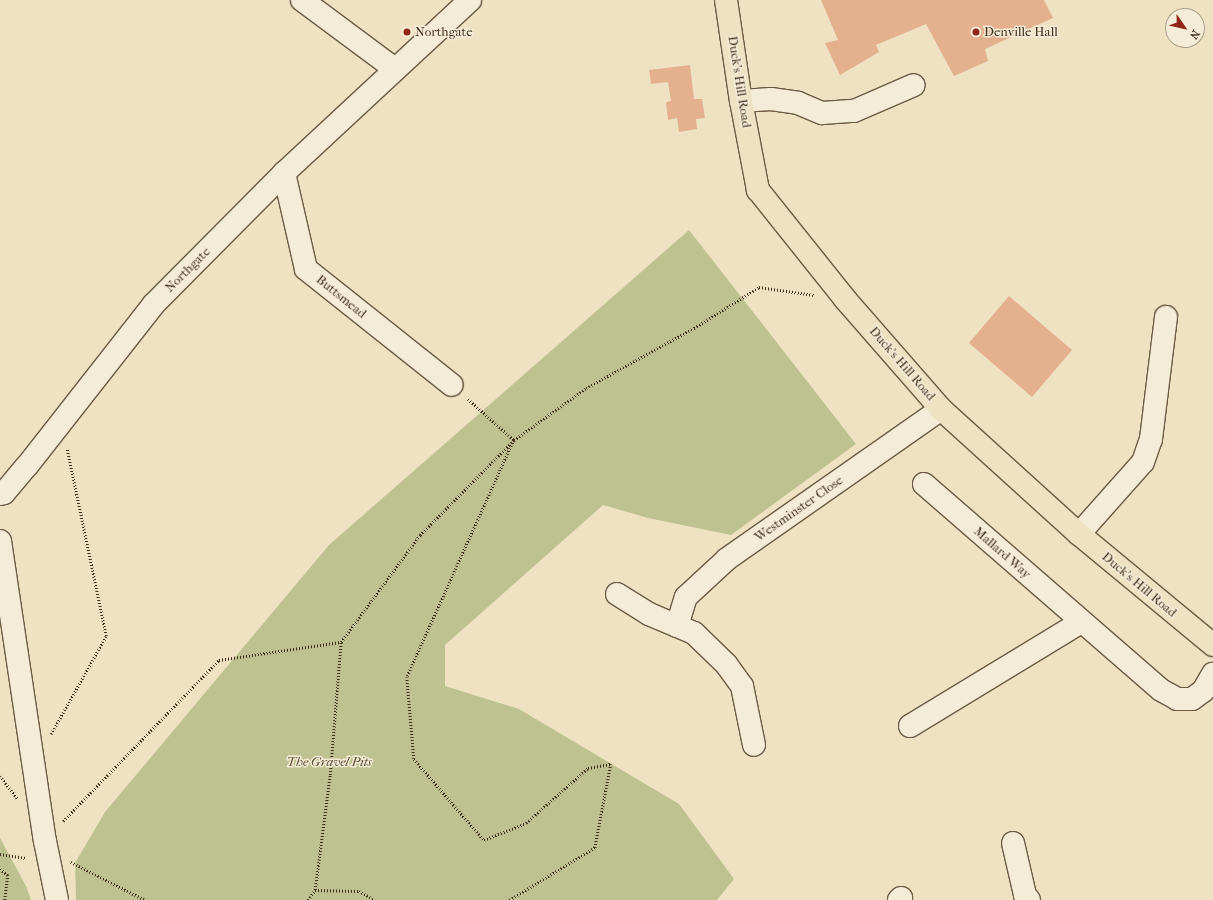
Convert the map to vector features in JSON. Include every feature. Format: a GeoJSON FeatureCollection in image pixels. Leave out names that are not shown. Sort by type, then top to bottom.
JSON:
{"type":"FeatureCollection","features":[{"type":"Feature","properties":{"kind":"main road","name":"Duck's Hill Road"},"geometry":{"type":"LineString","coordinates":[[726,0],[741,101],[758,190],[845,299],[941,409],[1079,534],[1213,645]]}},
{"type":"Feature","properties":{"kind":"street"},"geometry":{"type":"LineString","coordinates":[[302,0],[396,69]]}},
{"type":"Feature","properties":{"kind":"street","name":"Northgate"},"geometry":{"type":"LineString","coordinates":[[0,494],[9,488],[154,304],[284,173],[470,0]]}},
{"type":"Feature","properties":{"kind":"street"},"geometry":{"type":"LineString","coordinates":[[741,101],[771,99],[798,103],[822,112],[854,111],[914,85]]}},
{"type":"Feature","properties":{"kind":"street","name":"Buttsmead"},"geometry":{"type":"LineString","coordinates":[[284,173],[306,269],[452,385]]}},
{"type":"Feature","properties":{"kind":"street"},"geometry":{"type":"LineString","coordinates":[[1079,534],[1143,462],[1152,440],[1166,317]]}},
{"type":"Feature","properties":{"kind":"street","name":"Westminster Close"},"geometry":{"type":"LineString","coordinates":[[677,626],[686,597],[726,559],[941,409]]}},
{"type":"Feature","properties":{"kind":"street","name":"Mallard Way"},"geometry":{"type":"LineString","coordinates":[[924,484],[1161,690],[1177,699],[1192,699],[1203,691],[1213,674]]}},
{"type":"Feature","properties":{"kind":"street"},"geometry":{"type":"LineString","coordinates":[[0,541],[45,840],[57,900]]}},
{"type":"Feature","properties":{"kind":"street"},"geometry":{"type":"LineString","coordinates":[[617,594],[649,614],[694,633],[726,664],[742,686],[754,745]]}},
{"type":"Feature","properties":{"kind":"street"},"geometry":{"type":"LineString","coordinates":[[910,726],[1081,622]]}},
{"type":"Feature","properties":{"kind":"street"},"geometry":{"type":"LineString","coordinates":[[1013,843],[1025,895],[1029,900]]}},
{"type":"Feature","properties":{"kind":"path"},"geometry":{"type":"LineString","coordinates":[[308,900],[315,890],[330,775],[341,642],[420,535],[514,440],[586,388],[694,328],[758,287],[845,299]]}},
{"type":"Feature","properties":{"kind":"path"},"geometry":{"type":"LineString","coordinates":[[452,385],[514,440]]}},
{"type":"Feature","properties":{"kind":"path"},"geometry":{"type":"LineString","coordinates":[[34,764],[106,636],[61,422]]}},
{"type":"Feature","properties":{"kind":"path"},"geometry":{"type":"LineString","coordinates":[[510,900],[595,848],[611,764],[588,768],[526,823],[484,840],[414,759],[407,677],[514,440]]}},
{"type":"Feature","properties":{"kind":"path"},"geometry":{"type":"LineString","coordinates":[[45,840],[219,660],[341,642]]}},
{"type":"Feature","properties":{"kind":"path"},"geometry":{"type":"LineString","coordinates":[[69,861],[145,900]]}},
{"type":"Feature","properties":{"kind":"path"},"geometry":{"type":"LineString","coordinates":[[0,868],[8,875],[5,900]]}},
{"type":"Feature","properties":{"kind":"path"},"geometry":{"type":"LineString","coordinates":[[315,890],[359,891],[375,900]]}},
{"type":"Feature","properties":{"kind":"green space","name":"The Gravel Pits"},"geometry":{"type":"Polygon","coordinates":[[[689,230],[856,444],[731,535],[648,518],[603,505],[445,645],[445,686],[519,709],[679,804],[734,879],[717,900],[76,900],[75,863],[105,812],[329,545],[689,230]]]}},
{"type":"Feature","properties":{"kind":"green space"},"geometry":{"type":"Polygon","coordinates":[[[0,838],[26,886],[31,900],[0,900],[0,838]]]}},
{"type":"Feature","properties":{"kind":"building","name":"Denville Hall"},"geometry":{"type":"Polygon","coordinates":[[[821,0],[1044,0],[1053,18],[985,49],[988,61],[954,76],[926,24],[876,45],[879,52],[840,75],[825,43],[838,40],[821,0]]]}},
{"type":"Feature","properties":{"kind":"building"},"geometry":{"type":"Polygon","coordinates":[[[690,65],[694,99],[702,99],[705,118],[696,119],[697,129],[679,132],[677,118],[668,120],[666,102],[671,101],[668,82],[651,84],[649,70],[690,65]]]}},
{"type":"Feature","properties":{"kind":"building"},"geometry":{"type":"Polygon","coordinates":[[[1009,296],[1072,350],[1032,397],[969,343],[1009,296]]]}},
{"type":"Feature","properties":{"kind":"place","name":"Northgate"},"geometry":{"type":"Point","coordinates":[407,32]}},
{"type":"Feature","properties":{"kind":"place","name":"Denville Hall"},"geometry":{"type":"Point","coordinates":[976,32]}}]}
